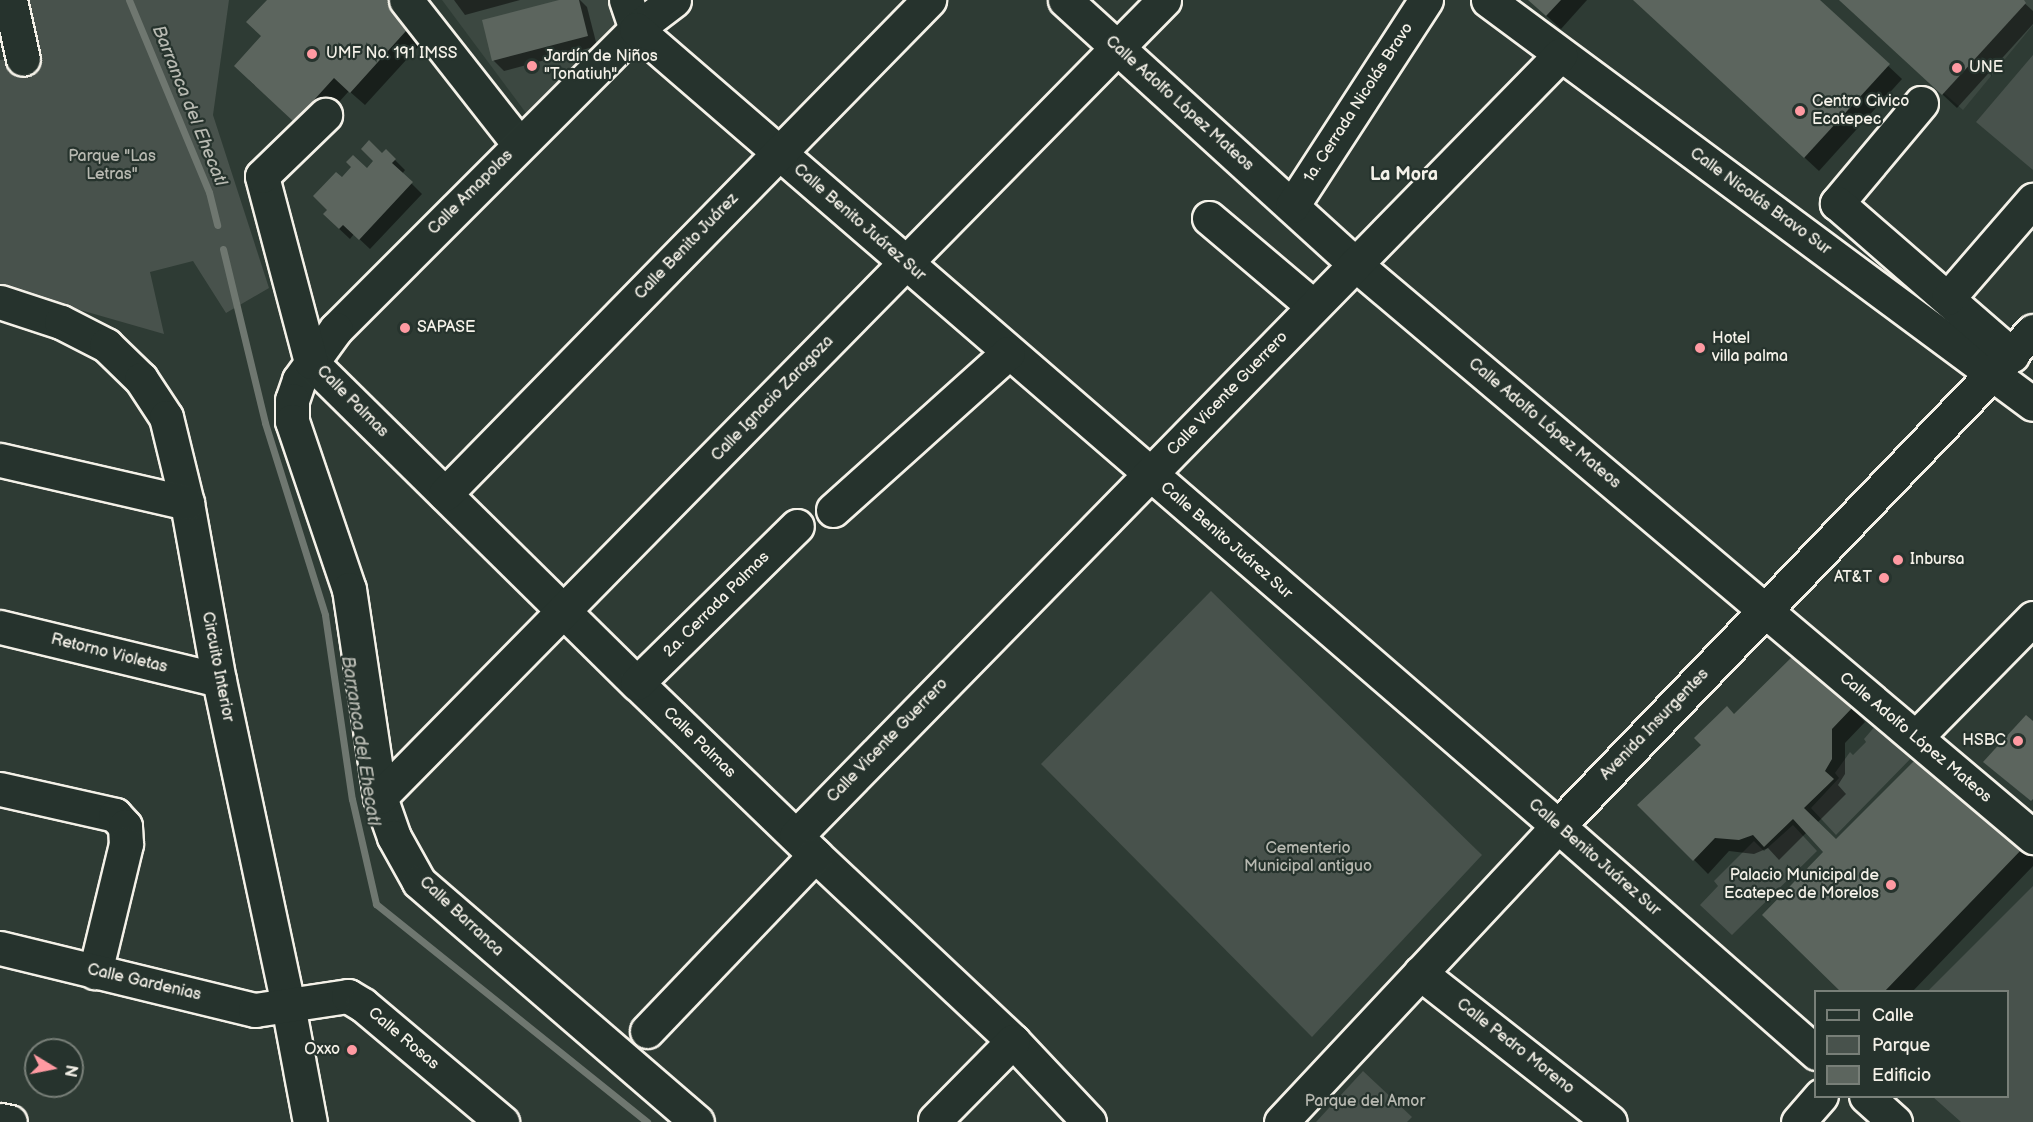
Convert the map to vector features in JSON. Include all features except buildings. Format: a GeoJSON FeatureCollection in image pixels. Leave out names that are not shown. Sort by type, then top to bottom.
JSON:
{"type":"FeatureCollection","features":[{"type":"Feature","properties":{"kind":"street"},"geometry":{"type":"LineString","coordinates":[[10,0],[23,59]]}},
{"type":"Feature","properties":{"kind":"street"},"geometry":{"type":"LineString","coordinates":[[406,0],[519,144]]}},
{"type":"Feature","properties":{"kind":"street","name":"Calle Amapolas"},"geometry":{"type":"LineString","coordinates":[[311,362],[336,329],[519,144],[631,14],[674,0]]}},
{"type":"Feature","properties":{"kind":"street","name":"Calle Benito Juárez"},"geometry":{"type":"LineString","coordinates":[[445,494],[929,0]]}},
{"type":"Feature","properties":{"kind":"street","name":"Calle Adolfo López Mateos"},"geometry":{"type":"LineString","coordinates":[[1065,0],[1355,264],[2033,837]]}},
{"type":"Feature","properties":{"kind":"street","name":"Calle Ignacio Zaragoza"},"geometry":{"type":"LineString","coordinates":[[380,797],[1164,0]]}},
{"type":"Feature","properties":{"kind":"street","name":"1a. Cerrada Nicolás Bravo"},"geometry":{"type":"LineString","coordinates":[[1292,206],[1426,0]]}},
{"type":"Feature","properties":{"kind":"street","name":"Calle Nicolás Bravo Sur"},"geometry":{"type":"LineString","coordinates":[[1488,0],[1560,55],[2013,353],[2033,404]]}},
{"type":"Feature","properties":{"kind":"street","name":"Calle Benito Juárez Sur"},"geometry":{"type":"LineString","coordinates":[[631,14],[779,154],[1558,826],[1814,1052]]}},
{"type":"Feature","properties":{"kind":"street","name":"Calle Vicente Guerrero"},"geometry":{"type":"LineString","coordinates":[[647,1031],[805,846],[1149,475],[1560,55]]}},
{"type":"Feature","properties":{"kind":"street"},"geometry":{"type":"LineString","coordinates":[[1921,103],[1837,203],[2013,353]]}},
{"type":"Feature","properties":{"kind":"street"},"geometry":{"type":"LineString","coordinates":[[311,362],[262,176],[325,115]]}},
{"type":"Feature","properties":{"kind":"street"},"geometry":{"type":"LineString","coordinates":[[1948,298],[2033,200]]}},
{"type":"Feature","properties":{"kind":"street"},"geometry":{"type":"LineString","coordinates":[[1209,218],[1313,306]]}},
{"type":"Feature","properties":{"kind":"street","name":"Circuito Interior"},"geometry":{"type":"LineString","coordinates":[[0,302],[62,322],[106,345],[141,379],[165,417],[187,503],[219,681],[288,1005],[309,1122]]}},
{"type":"Feature","properties":{"kind":"street"},"geometry":{"type":"LineString","coordinates":[[833,510],[1008,352]]}},
{"type":"Feature","properties":{"kind":"street","name":"Avenida Insurgentes"},"geometry":{"type":"LineString","coordinates":[[1281,1122],[1558,826],[2013,353]]}},
{"type":"Feature","properties":{"kind":"street","name":"Calle Palmas"},"geometry":{"type":"LineString","coordinates":[[311,362],[805,846],[1013,1041],[1089,1122]]}},
{"type":"Feature","properties":{"kind":"street","name":"Calle Barranca"},"geometry":{"type":"LineString","coordinates":[[311,362],[299,380],[292,400],[292,421],[349,589],[380,797],[394,837],[419,882],[697,1122]]}},
{"type":"Feature","properties":{"kind":"street"},"geometry":{"type":"LineString","coordinates":[[0,460],[187,503]]}},
{"type":"Feature","properties":{"kind":"street","name":"2a. Cerrada Palmas"},"geometry":{"type":"LineString","coordinates":[[637,683],[797,526]]}},
{"type":"Feature","properties":{"kind":"street"},"geometry":{"type":"LineString","coordinates":[[1916,736],[2033,618]]}},
{"type":"Feature","properties":{"kind":"street","name":"Retorno Violetas"},"geometry":{"type":"LineString","coordinates":[[0,627],[219,681]]}},
{"type":"Feature","properties":{"kind":"street"},"geometry":{"type":"LineString","coordinates":[[0,789],[115,815],[125,826],[126,844],[95,972]]}},
{"type":"Feature","properties":{"kind":"street","name":"Calle Gardenias"},"geometry":{"type":"LineString","coordinates":[[0,948],[255,1010],[288,1005]]}},
{"type":"Feature","properties":{"kind":"street","name":"Calle Pedro Moreno"},"geometry":{"type":"LineString","coordinates":[[1420,972],[1610,1122]]}},
{"type":"Feature","properties":{"kind":"street","name":"Calle Rosas"},"geometry":{"type":"LineString","coordinates":[[288,1005],[348,996],[363,1005],[502,1122]]}},
{"type":"Feature","properties":{"kind":"street"},"geometry":{"type":"LineString","coordinates":[[935,1120],[1013,1041]]}},
{"type":"Feature","properties":{"kind":"street"},"geometry":{"type":"LineString","coordinates":[[1798,1122],[1819,1098]]}},
{"type":"Feature","properties":{"kind":"street"},"geometry":{"type":"LineString","coordinates":[[1868,1098],[1895,1122]]}},
{"type":"Feature","properties":{"kind":"street"},"geometry":{"type":"LineString","coordinates":[[0,1120],[10,1122]]}},
{"type":"Feature","properties":{"kind":"shaded area","name":"Jardín de Niños \"Tonatiuh\""},"geometry":{"type":"Polygon","coordinates":[[[442,0],[615,0],[619,20],[526,113],[442,0]]]}},
{"type":"Feature","properties":{"kind":"shaded area","name":"UNE"},"geometry":{"type":"Polygon","coordinates":[[[1839,0],[2033,0],[2033,25],[1963,110],[1839,0]]]}},
{"type":"Feature","properties":{"kind":"green space","name":"Parque \"Las Letras\""},"geometry":{"type":"Polygon","coordinates":[[[21,0],[229,0],[213,115],[269,288],[226,313],[193,261],[150,272],[164,334],[0,287],[0,60],[31,56],[21,0]]]}},
{"type":"Feature","properties":{"kind":"green space"},"geometry":{"type":"Polygon","coordinates":[[[2033,55],[2033,170],[1976,122],[2033,55]]]}},
{"type":"Feature","properties":{"kind":"green space","name":"Cementerio Municipal antiguo"},"geometry":{"type":"Polygon","coordinates":[[[1211,591],[1482,855],[1312,1037],[1041,764],[1211,591]]]}},
{"type":"Feature","properties":{"kind":"green space"},"geometry":{"type":"Polygon","coordinates":[[[1883,717],[1919,750],[1836,835],[1811,808],[1839,778],[1835,773],[1850,752],[1853,755],[1866,742],[1864,739],[1883,717]]]}},
{"type":"Feature","properties":{"kind":"green space"},"geometry":{"type":"Polygon","coordinates":[[[1793,825],[1817,851],[1732,935],[1700,905],[1718,886],[1714,881],[1754,841],[1764,851],[1793,825]]]}},
{"type":"Feature","properties":{"kind":"green space"},"geometry":{"type":"Polygon","coordinates":[[[2033,886],[2033,1122],[1961,1122],[1934,1098],[2009,1098],[2009,990],[1929,990],[2033,886]]]}},
{"type":"Feature","properties":{"kind":"green space","name":"Parque del Amor"},"geometry":{"type":"Polygon","coordinates":[[[1363,1071],[1412,1117],[1407,1122],[1316,1122],[1363,1071]]]}},
{"type":"Feature","properties":{"kind":"waterway","name":"Barranca del Ehecatl"},"geometry":{"type":"LineString","coordinates":[[129,0],[209,192],[217,225]]}},
{"type":"Feature","properties":{"kind":"waterway","name":"Barranca del Ehecatl"},"geometry":{"type":"LineString","coordinates":[[223,249],[265,423],[325,615],[352,799],[376,904],[647,1122]]}},
{"type":"Feature","properties":{"kind":"place","name":"UMF No. 191 IMSS"},"geometry":{"type":"Point","coordinates":[312,54]}},
{"type":"Feature","properties":{"kind":"place","name":"Jardín de Niños \"Tonatiuh\""},"geometry":{"type":"Point","coordinates":[532,66]}},
{"type":"Feature","properties":{"kind":"place","name":"UNE"},"geometry":{"type":"Point","coordinates":[1957,68]}},
{"type":"Feature","properties":{"kind":"place","name":"Centro Civico Ecatepec"},"geometry":{"type":"Point","coordinates":[1800,111]}},
{"type":"Feature","properties":{"kind":"place","name":"SAPASE"},"geometry":{"type":"Point","coordinates":[405,328]}},
{"type":"Feature","properties":{"kind":"place","name":"Hotel villa palma"},"geometry":{"type":"Point","coordinates":[1700,348]}},
{"type":"Feature","properties":{"kind":"place","name":"Inbursa"},"geometry":{"type":"Point","coordinates":[1898,560]}},
{"type":"Feature","properties":{"kind":"place","name":"AT&T"},"geometry":{"type":"Point","coordinates":[1884,578]}},
{"type":"Feature","properties":{"kind":"place","name":"HSBC"},"geometry":{"type":"Point","coordinates":[2018,741]}},
{"type":"Feature","properties":{"kind":"place","name":"Palacio Municipal de Ecatepec de Morelos"},"geometry":{"type":"Point","coordinates":[1891,885]}},
{"type":"Feature","properties":{"kind":"place","name":"Oxxo"},"geometry":{"type":"Point","coordinates":[352,1050]}},
{"type":"Feature","properties":{"kind":"district","name":"La Mora"},"geometry":{"type":"Point","coordinates":[1404,175]}}]}
